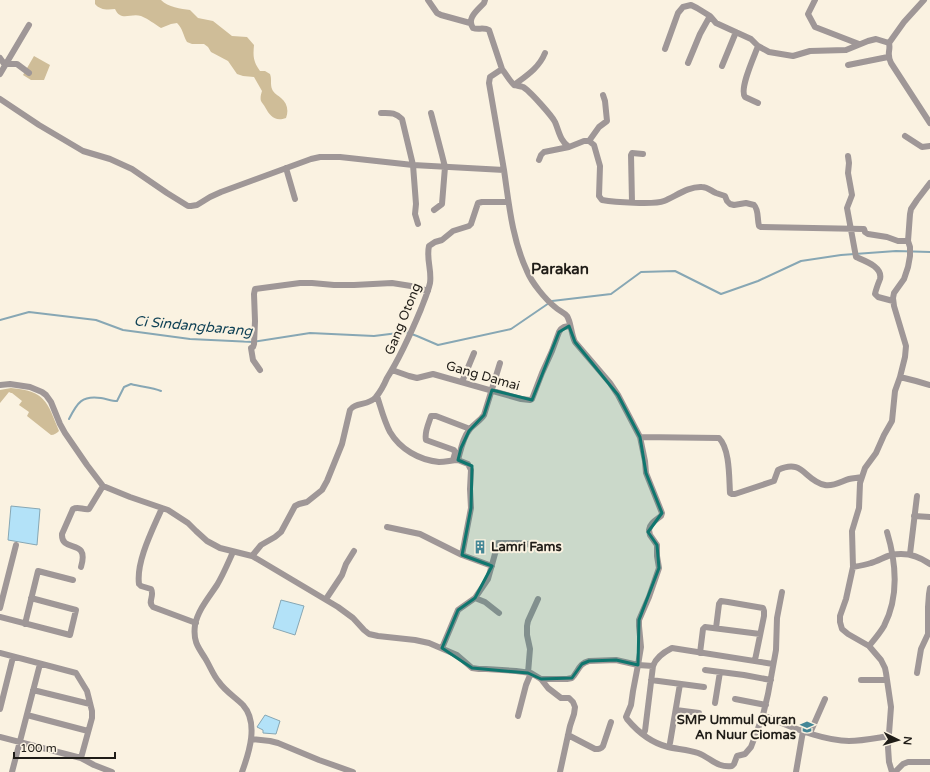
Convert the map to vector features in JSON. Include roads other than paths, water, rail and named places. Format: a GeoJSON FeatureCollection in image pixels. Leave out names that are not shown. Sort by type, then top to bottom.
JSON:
{"type":"FeatureCollection","features":[{"type":"Feature","properties":{"kind":"street"},"geometry":{"type":"LineString","coordinates":[[428,0],[437,13],[470,23]]}},
{"type":"Feature","properties":{"kind":"street"},"geometry":{"type":"LineString","coordinates":[[485,0],[471,17],[470,23],[473,28],[488,28],[502,69],[514,85],[528,90],[546,110],[555,122],[564,144],[569,147]]}},
{"type":"Feature","properties":{"kind":"street"},"geometry":{"type":"LineString","coordinates":[[815,0],[808,14],[815,27],[859,44]]}},
{"type":"Feature","properties":{"kind":"street"},"geometry":{"type":"LineString","coordinates":[[924,0],[904,22],[889,43],[890,47],[888,57],[930,123]]}},
{"type":"Feature","properties":{"kind":"street"},"geometry":{"type":"LineString","coordinates":[[664,49],[678,13],[683,7],[691,5],[710,16],[716,23],[751,39],[758,46],[769,52],[793,56],[810,51],[846,50],[876,39],[889,43]]}},
{"type":"Feature","properties":{"kind":"street"},"geometry":{"type":"LineString","coordinates":[[688,63],[710,16]]}},
{"type":"Feature","properties":{"kind":"street"},"geometry":{"type":"LineString","coordinates":[[0,74],[29,25]]}},
{"type":"Feature","properties":{"kind":"street"},"geometry":{"type":"LineString","coordinates":[[722,66],[736,32]]}},
{"type":"Feature","properties":{"kind":"street"},"geometry":{"type":"LineString","coordinates":[[758,46],[749,69],[743,93],[745,97],[758,103]]}},
{"type":"Feature","properties":{"kind":"street"},"geometry":{"type":"LineString","coordinates":[[514,85],[532,72],[542,61],[545,53]]}},
{"type":"Feature","properties":{"kind":"street"},"geometry":{"type":"LineString","coordinates":[[848,65],[888,57]]}},
{"type":"Feature","properties":{"kind":"street"},"geometry":{"type":"LineString","coordinates":[[0,58],[6,64],[17,64],[29,73]]}},
{"type":"Feature","properties":{"kind":"street"},"geometry":{"type":"LineString","coordinates":[[502,69],[490,77],[489,82],[508,202],[513,227],[527,273],[541,293],[568,317],[575,342],[610,383],[618,395],[640,437],[646,473],[662,514],[649,527],[650,535],[658,545],[657,556],[659,568],[639,623],[641,647],[632,691],[631,705],[626,716],[627,720],[645,736],[656,742],[666,746],[698,753],[726,770],[732,766],[737,756],[745,754],[749,751],[766,705],[776,650],[778,612],[782,592]]}},
{"type":"Feature","properties":{"kind":"street"},"geometry":{"type":"LineString","coordinates":[[589,141],[599,127],[606,121],[605,101],[603,95]]}},
{"type":"Feature","properties":{"kind":"street"},"geometry":{"type":"LineString","coordinates":[[0,99],[39,126],[84,151],[110,159],[132,169],[188,206],[194,206],[221,192],[320,157],[330,156],[413,165],[504,170]]}},
{"type":"Feature","properties":{"kind":"street"},"geometry":{"type":"LineString","coordinates":[[381,113],[398,114],[402,119],[413,165],[416,204],[415,214],[418,224]]}},
{"type":"Feature","properties":{"kind":"street"},"geometry":{"type":"LineString","coordinates":[[431,113],[445,167],[442,204],[434,210]]}},
{"type":"Feature","properties":{"kind":"street"},"geometry":{"type":"LineString","coordinates":[[905,136],[922,147],[930,146]]}},
{"type":"Feature","properties":{"kind":"street"},"geometry":{"type":"LineString","coordinates":[[539,160],[544,152],[589,141],[594,145],[600,166],[599,196],[602,200],[654,203],[663,202],[692,189],[704,187],[709,188],[714,193],[725,196],[730,204],[734,205],[746,203],[754,205],[757,209],[758,223],[761,227],[864,229],[868,234],[887,237],[909,244]]}},
{"type":"Feature","properties":{"kind":"street"},"geometry":{"type":"LineString","coordinates":[[632,202],[631,155],[632,153],[643,154]]}},
{"type":"Feature","properties":{"kind":"street"},"geometry":{"type":"LineString","coordinates":[[848,156],[848,173],[852,195],[847,208],[856,257],[877,267],[880,273],[880,278],[875,294],[878,298],[893,301]]}},
{"type":"Feature","properties":{"kind":"street"},"geometry":{"type":"LineString","coordinates":[[286,168],[295,199]]}},
{"type":"Feature","properties":{"kind":"street"},"geometry":{"type":"LineString","coordinates":[[892,772],[888,755],[891,707],[886,673],[881,660],[869,646],[842,629],[840,626],[840,616],[846,599],[853,567],[852,531],[859,508],[860,485],[862,477],[865,468],[876,453],[892,421],[895,391],[905,357],[906,346],[892,298],[904,279],[910,256],[909,244],[911,209],[916,200],[930,183]]}},
{"type":"Feature","properties":{"kind":"street","name":"Gang Otong"},"geometry":{"type":"LineString","coordinates":[[377,396],[404,350],[428,291],[430,283],[428,260],[429,246],[442,240],[453,231],[469,226],[473,222],[478,203],[508,202]]}},
{"type":"Feature","properties":{"kind":"street"},"geometry":{"type":"LineString","coordinates":[[260,370],[255,364],[251,348],[254,345],[255,333],[255,289],[300,283],[354,285],[392,283],[428,291]]}},
{"type":"Feature","properties":{"kind":"street","name":"Gang Damai"},"geometry":{"type":"LineString","coordinates":[[392,370],[417,378],[433,374],[530,400],[559,332],[564,327],[570,326]]}},
{"type":"Feature","properties":{"kind":"street"},"geometry":{"type":"LineString","coordinates":[[462,382],[474,353]]}},
{"type":"Feature","properties":{"kind":"street"},"geometry":{"type":"LineString","coordinates":[[456,460],[470,429],[481,418],[485,410],[500,363]]}},
{"type":"Feature","properties":{"kind":"street"},"geometry":{"type":"LineString","coordinates":[[900,377],[930,385]]}},
{"type":"Feature","properties":{"kind":"street"},"geometry":{"type":"LineString","coordinates":[[0,385],[10,384],[30,387],[46,395],[51,402],[65,434],[103,486],[126,496],[162,508],[177,516],[188,523],[213,545],[233,552],[252,556],[326,599],[353,618],[370,634],[429,643],[457,655],[472,668],[529,673],[541,679],[548,688],[561,698],[569,698],[575,707],[560,772]]}},
{"type":"Feature","properties":{"kind":"street"},"geometry":{"type":"LineString","coordinates":[[252,556],[261,545],[281,532],[294,506],[307,502],[322,490],[342,444],[350,410],[353,406],[372,401],[377,396],[390,431],[397,442],[403,447],[420,458],[444,462],[456,460],[468,464],[471,470],[471,508],[462,554]]}},
{"type":"Feature","properties":{"kind":"street"},"geometry":{"type":"LineString","coordinates":[[456,460],[454,450],[426,440],[425,437],[431,416],[436,416],[470,429]]}},
{"type":"Feature","properties":{"kind":"street"},"geometry":{"type":"LineString","coordinates":[[640,437],[719,438],[722,441],[728,460],[730,493],[732,494],[774,481],[778,470],[790,466],[797,467],[819,484],[824,485],[832,485],[850,478],[862,477]]}},
{"type":"Feature","properties":{"kind":"street"},"geometry":{"type":"LineString","coordinates":[[81,567],[83,559],[82,553],[80,550],[64,542],[62,534],[73,509],[89,509],[103,486]]}},
{"type":"Feature","properties":{"kind":"street"},"geometry":{"type":"LineString","coordinates":[[910,554],[917,496]]}},
{"type":"Feature","properties":{"kind":"street"},"geometry":{"type":"LineString","coordinates":[[162,508],[144,551],[139,584],[153,591],[150,603],[153,607],[196,623]]}},
{"type":"Feature","properties":{"kind":"street"},"geometry":{"type":"LineString","coordinates":[[914,516],[930,517]]}},
{"type":"Feature","properties":{"kind":"street"},"geometry":{"type":"LineString","coordinates":[[387,527],[420,534],[462,554],[492,566]]}},
{"type":"Feature","properties":{"kind":"street"},"geometry":{"type":"LineString","coordinates":[[869,646],[882,630],[890,609],[894,589],[895,581],[892,549],[887,532]]}},
{"type":"Feature","properties":{"kind":"street"},"geometry":{"type":"LineString","coordinates":[[442,648],[458,610],[475,598],[488,579],[499,542],[560,549]]}},
{"type":"Feature","properties":{"kind":"street"},"geometry":{"type":"LineString","coordinates":[[0,608],[16,545]]}},
{"type":"Feature","properties":{"kind":"street"},"geometry":{"type":"LineString","coordinates":[[326,599],[342,575],[346,564],[354,551]]}},
{"type":"Feature","properties":{"kind":"street"},"geometry":{"type":"LineString","coordinates":[[233,552],[218,584],[199,613],[196,623],[195,637],[196,644],[219,682],[243,706],[250,720],[251,739],[249,751],[242,772]]}},
{"type":"Feature","properties":{"kind":"street"},"geometry":{"type":"LineString","coordinates":[[853,567],[870,564],[892,555],[910,554],[930,564]]}},
{"type":"Feature","properties":{"kind":"street"},"geometry":{"type":"LineString","coordinates":[[24,624],[38,571],[73,580]]}},
{"type":"Feature","properties":{"kind":"street"},"geometry":{"type":"LineString","coordinates":[[917,673],[921,649],[928,634],[928,594],[930,588]]}},
{"type":"Feature","properties":{"kind":"street"},"geometry":{"type":"LineString","coordinates":[[0,617],[70,635],[76,610],[31,598]]}},
{"type":"Feature","properties":{"kind":"street"},"geometry":{"type":"LineString","coordinates":[[475,598],[485,602],[499,613]]}},
{"type":"Feature","properties":{"kind":"street"},"geometry":{"type":"LineString","coordinates":[[518,716],[529,673],[530,650],[527,626],[538,599]]}},
{"type":"Feature","properties":{"kind":"street"},"geometry":{"type":"LineString","coordinates":[[716,628],[719,604],[721,601],[763,608],[764,612],[755,660]]}},
{"type":"Feature","properties":{"kind":"street"},"geometry":{"type":"LineString","coordinates":[[700,653],[704,628],[708,627],[760,634]]}},
{"type":"Feature","properties":{"kind":"street"},"geometry":{"type":"LineString","coordinates":[[645,731],[653,666],[655,660],[666,651],[672,648],[773,664]]}},
{"type":"Feature","properties":{"kind":"street"},"geometry":{"type":"LineString","coordinates":[[0,654],[76,673],[87,690],[92,711],[92,718],[81,758]]}},
{"type":"Feature","properties":{"kind":"street"},"geometry":{"type":"LineString","coordinates":[[0,709],[13,657]]}},
{"type":"Feature","properties":{"kind":"street"},"geometry":{"type":"LineString","coordinates":[[541,679],[572,678],[586,661],[616,660],[638,665],[653,666]]}},
{"type":"Feature","properties":{"kind":"street"},"geometry":{"type":"LineString","coordinates":[[12,772],[40,664]]}},
{"type":"Feature","properties":{"kind":"street"},"geometry":{"type":"LineString","coordinates":[[705,670],[771,680]]}},
{"type":"Feature","properties":{"kind":"street"},"geometry":{"type":"LineString","coordinates":[[715,703],[720,672]]}},
{"type":"Feature","properties":{"kind":"street"},"geometry":{"type":"LineString","coordinates":[[651,680],[704,687]]}},
{"type":"Feature","properties":{"kind":"street"},"geometry":{"type":"LineString","coordinates":[[861,680],[887,680]]}},
{"type":"Feature","properties":{"kind":"street"},"geometry":{"type":"LineString","coordinates":[[670,743],[680,684]]}},
{"type":"Feature","properties":{"kind":"street"},"geometry":{"type":"LineString","coordinates":[[33,690],[90,704]]}},
{"type":"Feature","properties":{"kind":"street"},"geometry":{"type":"LineString","coordinates":[[735,698],[766,705]]}},
{"type":"Feature","properties":{"kind":"street"},"geometry":{"type":"LineString","coordinates":[[810,733],[825,699]]}},
{"type":"Feature","properties":{"kind":"street"},"geometry":{"type":"LineString","coordinates":[[676,710],[699,713]]}},
{"type":"Feature","properties":{"kind":"street"},"geometry":{"type":"LineString","coordinates":[[27,715],[88,731]]}},
{"type":"Feature","properties":{"kind":"street"},"geometry":{"type":"LineString","coordinates":[[763,715],[789,727],[824,737],[849,741],[889,736]]}},
{"type":"Feature","properties":{"kind":"street"},"geometry":{"type":"LineString","coordinates":[[568,735],[595,749],[599,749],[603,746],[611,722]]}},
{"type":"Feature","properties":{"kind":"street"},"geometry":{"type":"LineString","coordinates":[[796,772],[803,731]]}},
{"type":"Feature","properties":{"kind":"street"},"geometry":{"type":"LineString","coordinates":[[0,737],[81,758],[112,772]]}},
{"type":"Feature","properties":{"kind":"street"},"geometry":{"type":"LineString","coordinates":[[251,739],[278,743],[353,772]]}},
{"type":"Feature","properties":{"kind":"street"},"geometry":{"type":"LineString","coordinates":[[895,772],[902,764],[908,762],[930,762]]}},
{"type":"Feature","properties":{"kind":"water"},"geometry":{"type":"Polygon","coordinates":[[[11,506],[40,509],[37,545],[8,540],[11,506]]]}},
{"type":"Feature","properties":{"kind":"water"},"geometry":{"type":"Polygon","coordinates":[[[281,600],[304,606],[295,635],[273,628],[281,600]]]}},
{"type":"Feature","properties":{"kind":"water"},"geometry":{"type":"Polygon","coordinates":[[[265,715],[280,721],[276,734],[263,733],[263,730],[257,727],[265,715]]]}},
{"type":"Feature","properties":{"kind":"waterway","name":"Ci Sindangbarang"},"geometry":{"type":"LineString","coordinates":[[0,320],[29,312],[96,320],[123,330],[190,339],[253,342],[310,333],[374,336],[406,332],[438,345],[511,329],[552,301],[611,294],[641,272],[675,271],[721,294],[758,281],[801,261],[841,255],[896,251],[930,252]]}},
{"type":"Feature","properties":{"kind":"waterway"},"geometry":{"type":"LineString","coordinates":[[69,419],[81,401],[94,397],[117,401],[124,387],[131,384],[161,391]]}},
{"type":"Feature","properties":{"kind":"place","name":"Lamri Fams"},"geometry":{"type":"Point","coordinates":[480,547]}},
{"type":"Feature","properties":{"kind":"place","name":"SMP Ummul Quran An Nuur Ciomas"},"geometry":{"type":"Point","coordinates":[807,727]}},
{"type":"Feature","properties":{"kind":"district","name":"Parakan"},"geometry":{"type":"Point","coordinates":[560,269]}}]}
